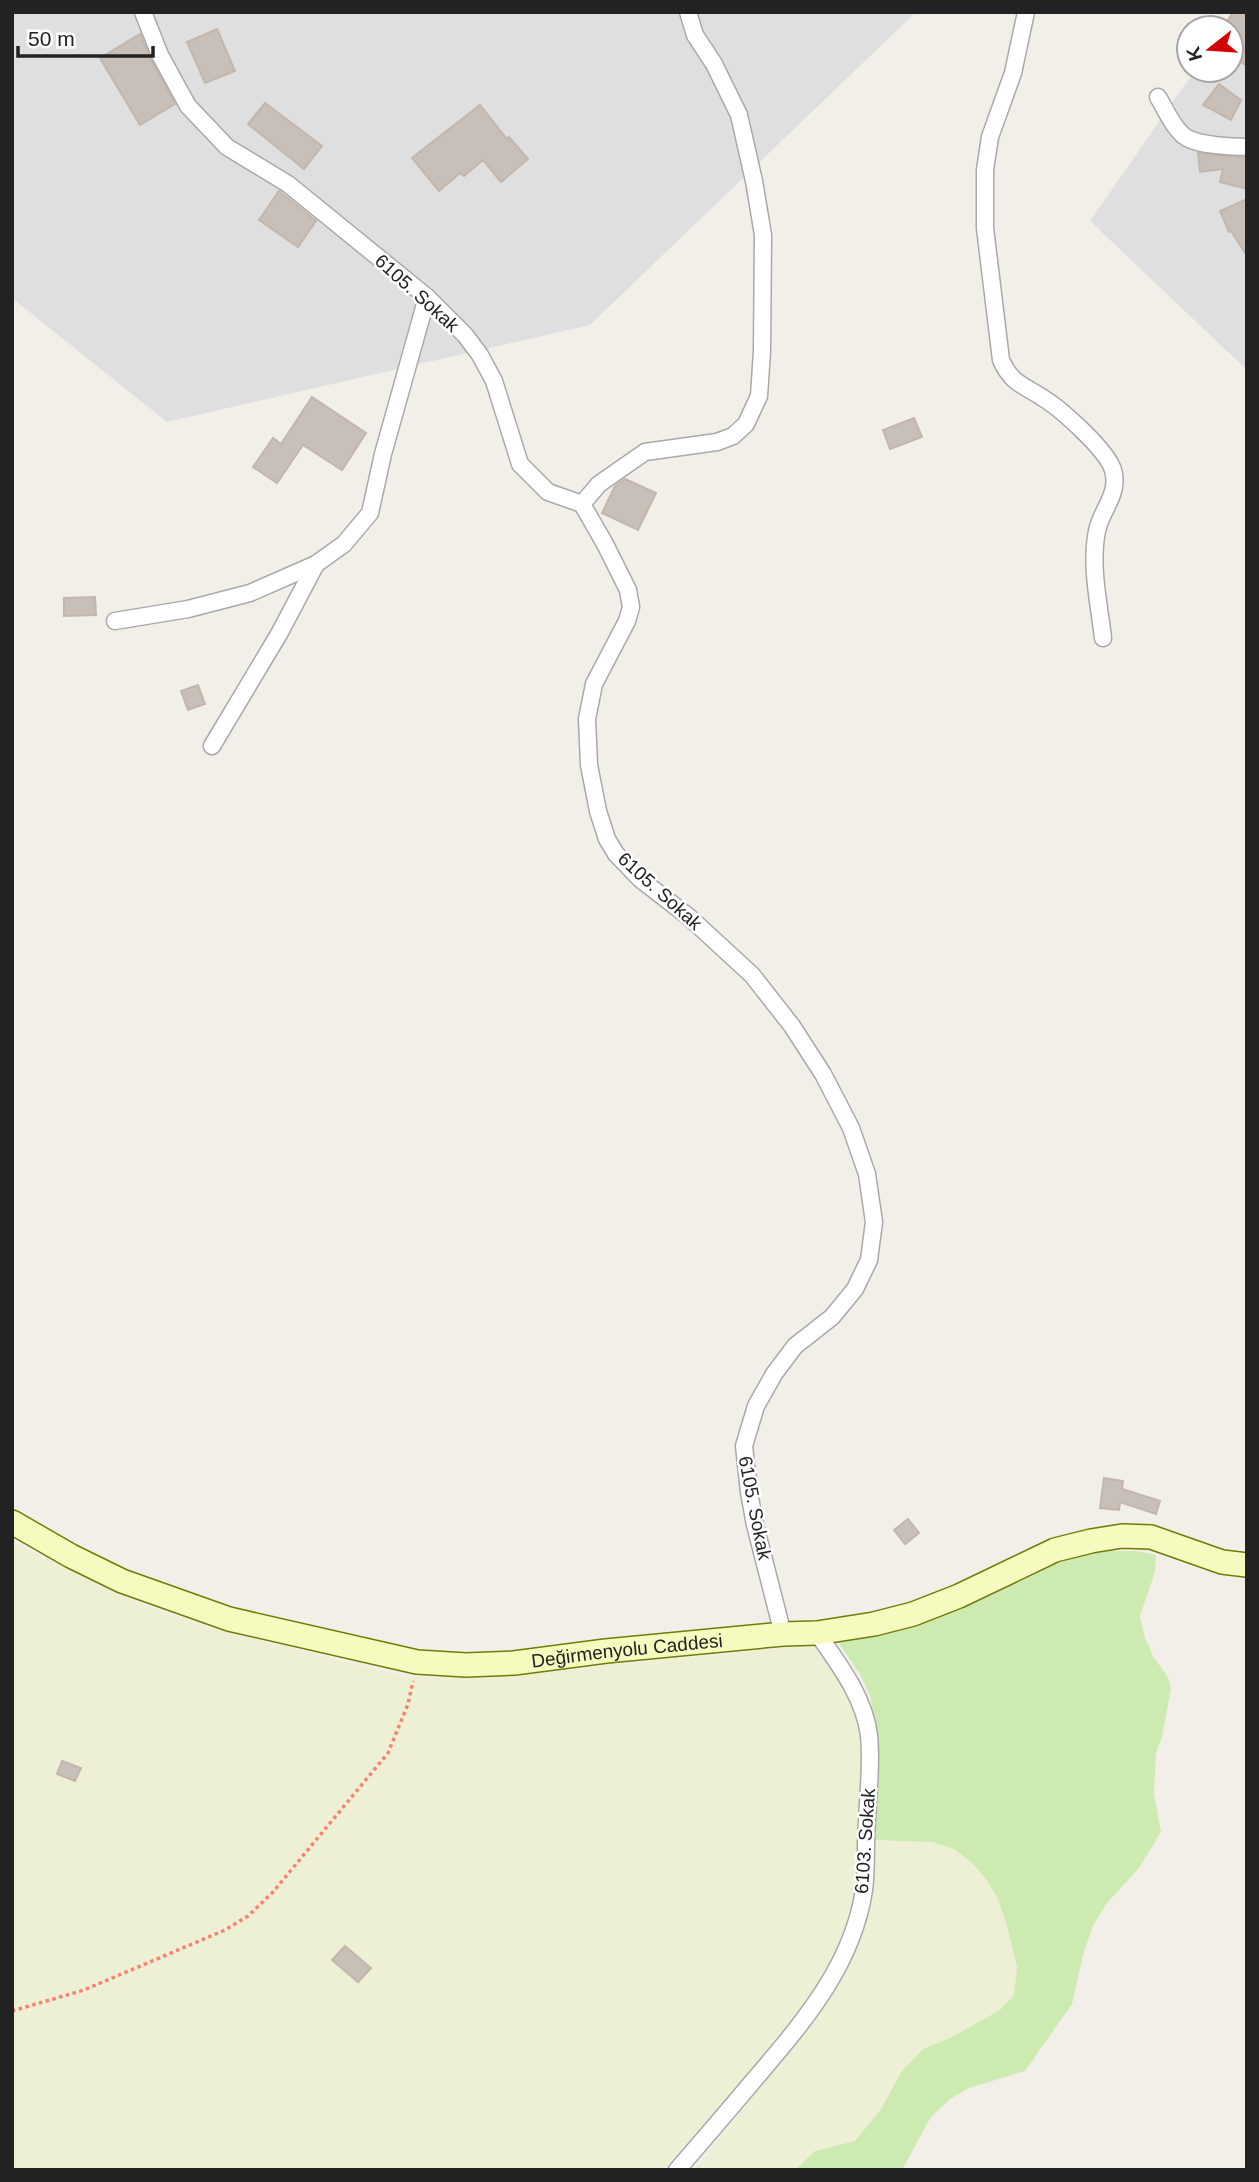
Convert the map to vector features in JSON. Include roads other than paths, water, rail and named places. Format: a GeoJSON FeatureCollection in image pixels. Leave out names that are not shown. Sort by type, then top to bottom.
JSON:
{"type":"FeatureCollection","features":[{"type":"Feature","properties":{"kind":"street","name":"6105. Sokak"},"geometry":{"type":"LineString","coordinates":[[143,12],[160,55],[188,106],[227,148],[288,184],[427,297],[465,335],[494,380],[520,464],[548,492],[582,504],[628,590],[631,607],[627,621],[594,684],[587,719],[589,765],[598,811],[607,839],[616,854],[640,879],[689,918],[752,975],[792,1026],[823,1074],[851,1128],[867,1174],[874,1223],[869,1260],[855,1289],[832,1317],[795,1346],[774,1374],[756,1406],[744,1446],[755,1525],[783,1634]]}},
{"type":"Feature","properties":{"kind":"street"},"geometry":{"type":"LineString","coordinates":[[582,504],[599,484],[645,452],[717,442],[733,436],[746,424],[759,396],[763,236],[754,181],[739,115],[714,64],[695,35],[688,12]]}},
{"type":"Feature","properties":{"kind":"street"},"geometry":{"type":"LineString","coordinates":[[1026,12],[1011,81],[990,137],[985,170],[985,228],[1000,359],[1007,375],[1045,399],[1096,444],[1113,469],[1115,487],[1097,530],[1094,568],[1103,638]]}},
{"type":"Feature","properties":{"kind":"street"},"geometry":{"type":"LineString","coordinates":[[1158,97],[1175,125],[1187,138],[1225,146],[1247,147]]}},
{"type":"Feature","properties":{"kind":"street"},"geometry":{"type":"LineString","coordinates":[[115,621],[188,609],[250,593],[316,564],[344,544],[370,513],[383,454],[427,297]]}},
{"type":"Feature","properties":{"kind":"street"},"geometry":{"type":"LineString","coordinates":[[212,746],[279,634],[316,564]]}},
{"type":"Feature","properties":{"kind":"street","name":"Değirmenyolu Caddesi"},"geometry":{"type":"LineString","coordinates":[[12,1522],[122,1581],[229,1619],[417,1662],[466,1665],[817,1633],[874,1624],[913,1614],[959,1596],[1055,1550],[1122,1536],[1151,1537],[1222,1562],[1247,1565]]}},
{"type":"Feature","properties":{"kind":"street","name":"6103. Sokak"},"geometry":{"type":"LineString","coordinates":[[677,2170],[802,2023],[830,1983],[844,1955],[859,1912],[866,1865],[869,1734],[852,1686],[817,1633]]}}]}
